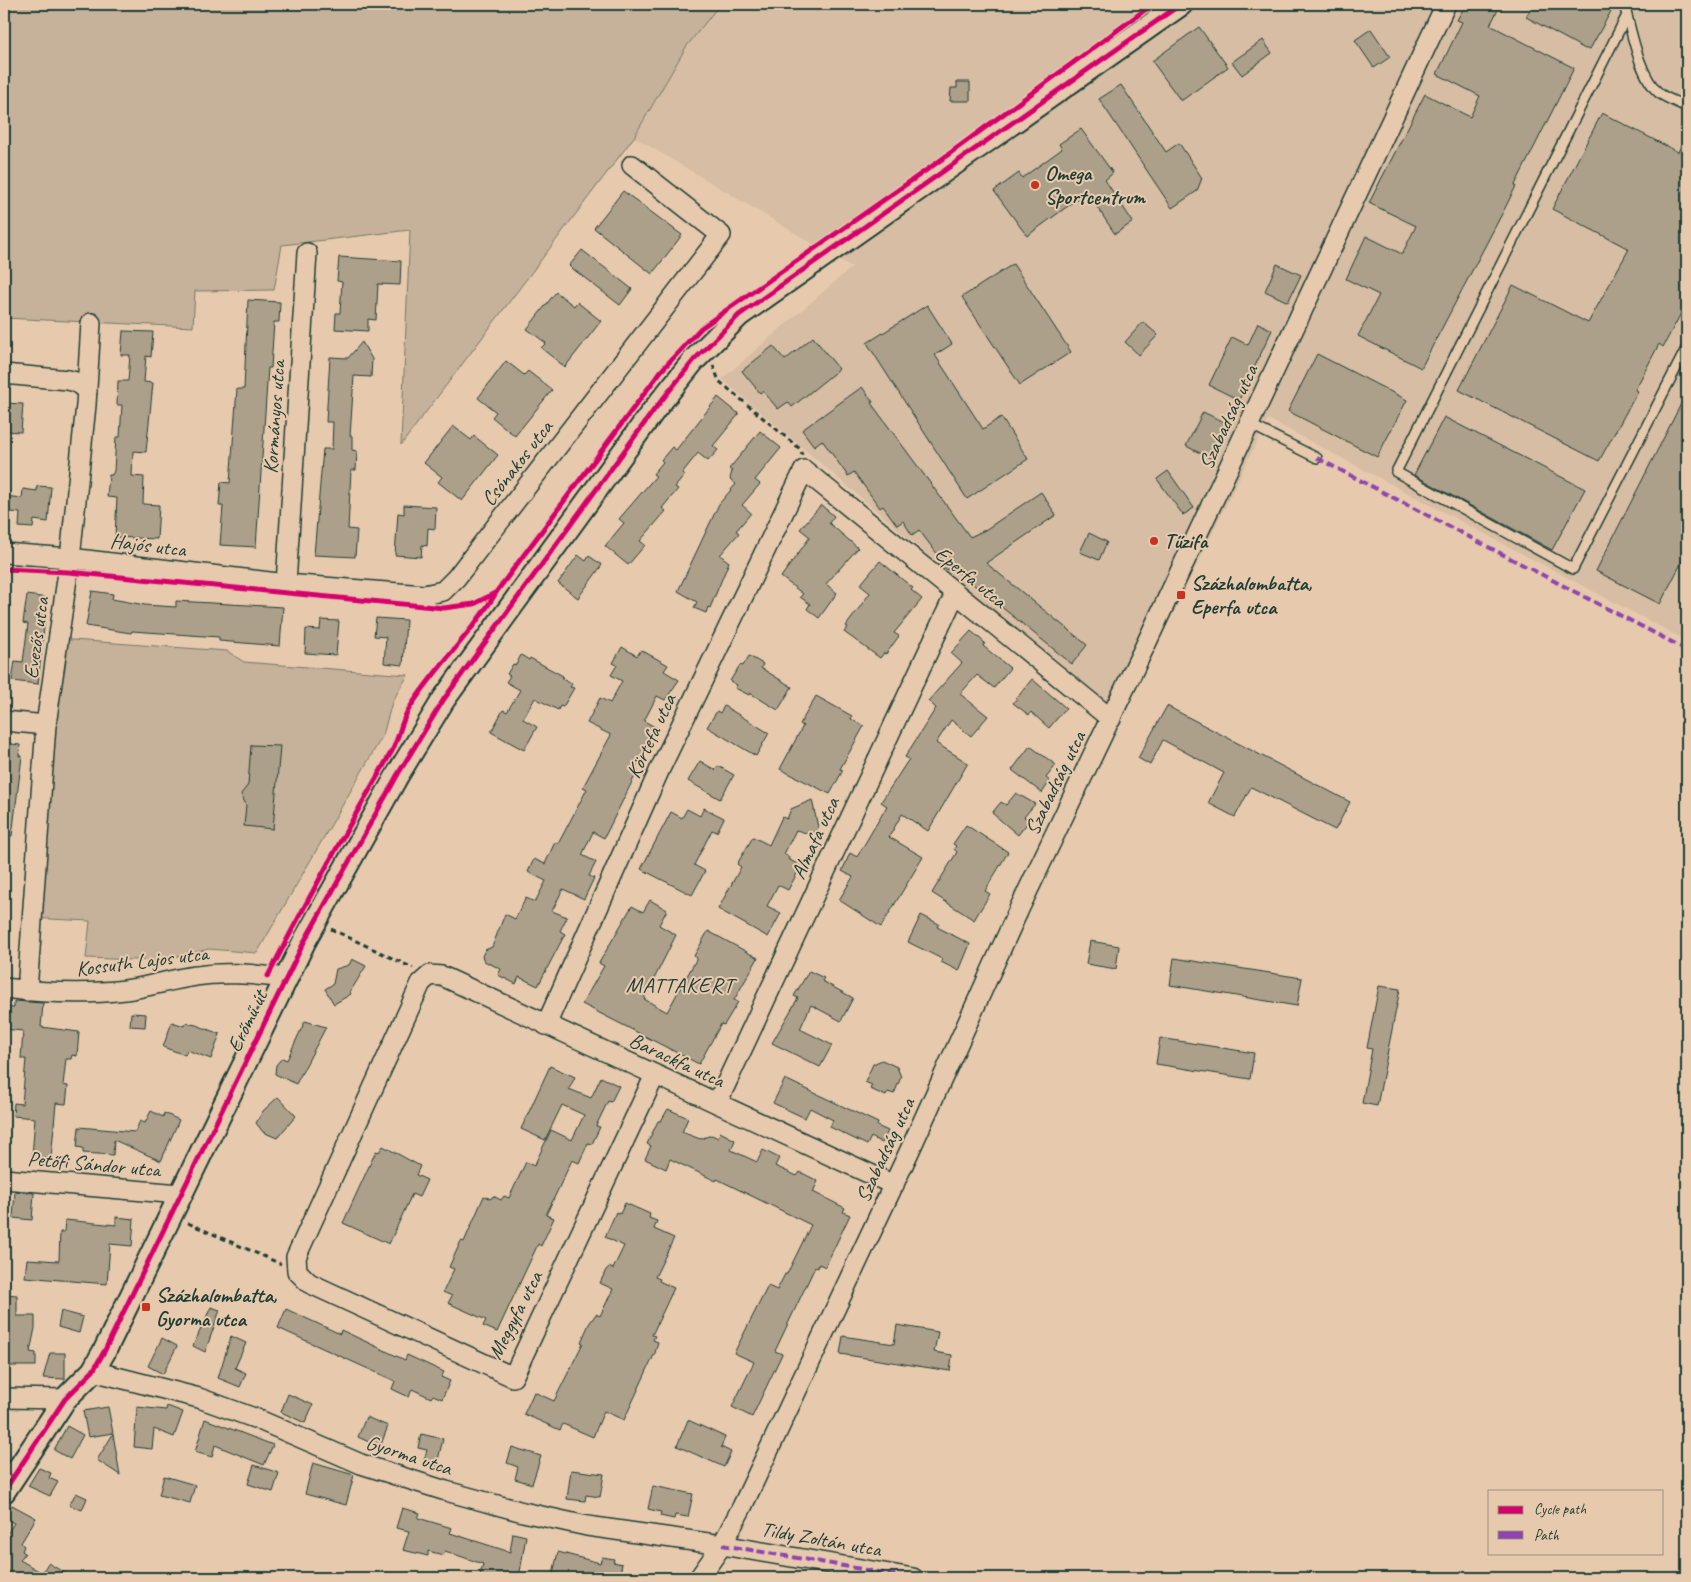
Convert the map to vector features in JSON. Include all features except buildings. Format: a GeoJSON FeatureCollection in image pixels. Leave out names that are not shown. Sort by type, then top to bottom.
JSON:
{"type":"FeatureCollection","features":[{"type":"Feature","properties":{"kind":"street","name":"Erőmű út"},"geometry":{"type":"LineString","coordinates":[[4,1491],[65,1399],[93,1371],[106,1350],[180,1194],[315,922],[398,774],[444,699],[654,410],[702,353],[739,315],[1182,4]]}},
{"type":"Feature","properties":{"kind":"street","name":"Szabadság utca"},"geometry":{"type":"LineString","coordinates":[[699,1578],[722,1545],[894,1185],[1020,907],[1111,719],[1446,4]]}},
{"type":"Feature","properties":{"kind":"street","name":"Csónakos utca"},"geometry":{"type":"LineString","coordinates":[[286,584],[424,596],[443,591],[456,578],[721,235],[632,165]]}},
{"type":"Feature","properties":{"kind":"street","name":"Kormányos utca"},"geometry":{"type":"LineString","coordinates":[[286,584],[307,253]]}},
{"type":"Feature","properties":{"kind":"street","name":"Evezős utca"},"geometry":{"type":"LineString","coordinates":[[27,991],[46,725],[70,558],[87,391],[91,323]]}},
{"type":"Feature","properties":{"kind":"street"},"geometry":{"type":"LineString","coordinates":[[4,374],[68,380],[76,382],[87,391]]}},
{"type":"Feature","properties":{"kind":"street","name":"Eperfa utca"},"geometry":{"type":"LineString","coordinates":[[804,470],[1111,719]]}},
{"type":"Feature","properties":{"kind":"street","name":"Körtefa utca"},"geometry":{"type":"LineString","coordinates":[[546,1024],[660,769],[804,470]]}},
{"type":"Feature","properties":{"kind":"street","name":"Hajós utca"},"geometry":{"type":"LineString","coordinates":[[4,553],[70,558],[286,584]]}},
{"type":"Feature","properties":{"kind":"street","name":"Almafa utca"},"geometry":{"type":"LineString","coordinates":[[717,1103],[955,594]]}},
{"type":"Feature","properties":{"kind":"street"},"geometry":{"type":"LineString","coordinates":[[4,721],[46,725]]}},
{"type":"Feature","properties":{"kind":"street","name":"Kossuth Lajos utca"},"geometry":{"type":"LineString","coordinates":[[4,988],[55,994],[126,990],[197,975],[223,973],[287,978]]}},
{"type":"Feature","properties":{"kind":"street"},"geometry":{"type":"LineString","coordinates":[[297,1264],[421,983],[436,975]]}},
{"type":"Feature","properties":{"kind":"street","name":"Barackfa utca"},"geometry":{"type":"LineString","coordinates":[[436,975],[894,1185]]}},
{"type":"Feature","properties":{"kind":"street","name":"Meggyfa utca"},"geometry":{"type":"LineString","coordinates":[[297,1264],[309,1283],[513,1377],[655,1075]]}},
{"type":"Feature","properties":{"kind":"street","name":"Petőfi Sándor utca"},"geometry":{"type":"LineString","coordinates":[[4,1179],[180,1194]]}},
{"type":"Feature","properties":{"kind":"street","name":"Gyorma utca"},"geometry":{"type":"LineString","coordinates":[[93,1371],[199,1398],[257,1419],[361,1464],[446,1491],[587,1526],[722,1545]]}},
{"type":"Feature","properties":{"kind":"street"},"geometry":{"type":"LineString","coordinates":[[4,1398],[65,1399]]}},
{"type":"Feature","properties":{"kind":"street","name":"Tildy Zoltán utca"},"geometry":{"type":"LineString","coordinates":[[722,1545],[913,1578]]}},
{"type":"Feature","properties":{"kind":"lane"},"geometry":{"type":"LineString","coordinates":[[1624,4],[1649,80],[1660,93],[1687,107]]}},
{"type":"Feature","properties":{"kind":"lane"},"geometry":{"type":"LineString","coordinates":[[1627,15],[1396,472],[1573,569],[1687,347]]}},
{"type":"Feature","properties":{"kind":"lane"},"geometry":{"type":"LineString","coordinates":[[1249,424],[1317,458]]}},
{"type":"Feature","properties":{"kind":"path"},"geometry":{"type":"LineString","coordinates":[[702,353],[714,365],[719,381],[800,449],[804,461],[804,470]]}},
{"type":"Feature","properties":{"kind":"path"},"geometry":{"type":"LineString","coordinates":[[315,922],[436,975]]}},
{"type":"Feature","properties":{"kind":"path"},"geometry":{"type":"LineString","coordinates":[[170,1215],[297,1264]]}},
{"type":"Feature","properties":{"kind":"shaded area"},"geometry":{"type":"Polygon","coordinates":[[[4,4],[720,4],[686,47],[634,137],[401,445],[410,230],[282,245],[274,290],[195,291],[193,327],[4,318],[4,4]]]}},
{"type":"Feature","properties":{"kind":"shaded area"},"geometry":{"type":"Polygon","coordinates":[[[720,4],[1687,4],[1687,641],[1268,419],[1121,720],[722,379],[852,267],[634,137],[686,47],[720,4]]]}},
{"type":"Feature","properties":{"kind":"shaded area"},"geometry":{"type":"Polygon","coordinates":[[[58,639],[227,651],[244,662],[408,675],[392,702],[383,735],[257,953],[209,949],[160,961],[86,958],[90,921],[29,918],[58,639]]]}},
{"type":"Feature","properties":{"kind":"marked path"},"geometry":{"type":"LineString","coordinates":[[1317,458],[1687,650]]}},
{"type":"Feature","properties":{"kind":"marked path"},"geometry":{"type":"LineString","coordinates":[[722,1545],[913,1578]]}},
{"type":"Feature","properties":{"kind":"cycle path"},"geometry":{"type":"LineString","coordinates":[[268,976],[328,863],[392,751],[409,709],[430,679],[476,622],[661,371],[701,328],[938,162],[1153,4]]}},
{"type":"Feature","properties":{"kind":"cycle path"},"geometry":{"type":"LineString","coordinates":[[4,1491],[65,1399],[93,1371],[105,1350],[304,942],[398,774],[444,699],[654,410],[694,360],[739,315],[1181,4]]}},
{"type":"Feature","properties":{"kind":"cycle path"},"geometry":{"type":"LineString","coordinates":[[4,569],[68,572],[444,608],[474,604],[495,593]]}},
{"type":"Feature","properties":{"kind":"place","name":"Omega Sportcentrum"},"geometry":{"type":"Point","coordinates":[1035,185]}},
{"type":"Feature","properties":{"kind":"place","name":"Tűzifa"},"geometry":{"type":"Point","coordinates":[1154,541]}},
{"type":"Feature","properties":{"kind":"place","name":"Százhalombatta, Eperfa utca"},"geometry":{"type":"Point","coordinates":[1181,595]}},
{"type":"Feature","properties":{"kind":"place","name":"Százhalombatta, Gyorma utca"},"geometry":{"type":"Point","coordinates":[146,1307]}},
{"type":"Feature","properties":{"kind":"district","name":"MATTAKERT"},"geometry":{"type":"Point","coordinates":[680,985]}}]}
